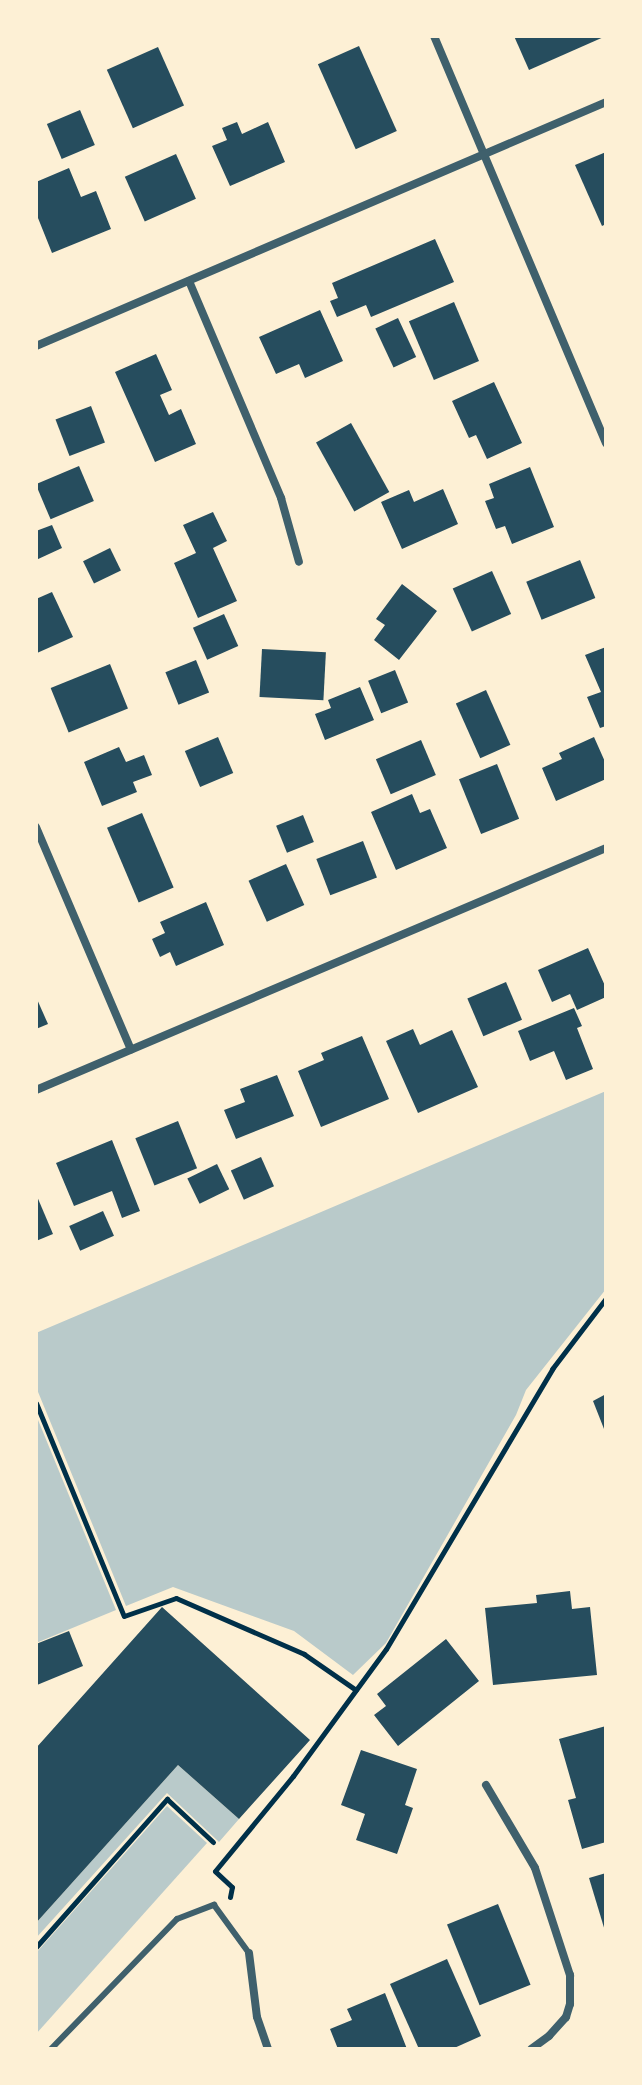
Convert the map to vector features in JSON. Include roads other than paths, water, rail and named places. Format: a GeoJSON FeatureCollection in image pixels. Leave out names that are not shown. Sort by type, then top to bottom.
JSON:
{"type":"FeatureCollection","features":[{"type":"Feature","properties":{"kind":"street"},"geometry":{"type":"LineString","coordinates":[[434,36],[606,443]]}},
{"type":"Feature","properties":{"kind":"street"},"geometry":{"type":"LineString","coordinates":[[36,346],[606,102]]}},
{"type":"Feature","properties":{"kind":"street"},"geometry":{"type":"LineString","coordinates":[[189,281],[281,498],[299,562]]}},
{"type":"Feature","properties":{"kind":"street"},"geometry":{"type":"LineString","coordinates":[[36,827],[131,1050]]}},
{"type":"Feature","properties":{"kind":"street"},"geometry":{"type":"LineString","coordinates":[[36,1090],[606,848]]}},
{"type":"Feature","properties":{"kind":"street"},"geometry":{"type":"LineString","coordinates":[[486,1785],[535,1868],[570,1975],[570,2004],[566,2017],[549,2036],[531,2049]]}},
{"type":"Feature","properties":{"kind":"street"},"geometry":{"type":"LineString","coordinates":[[249,1953],[257,2017],[268,2049]]}},
{"type":"Feature","properties":{"kind":"lane"},"geometry":{"type":"LineString","coordinates":[[51,2049],[177,1919],[214,1905],[249,1953]]}}]}
